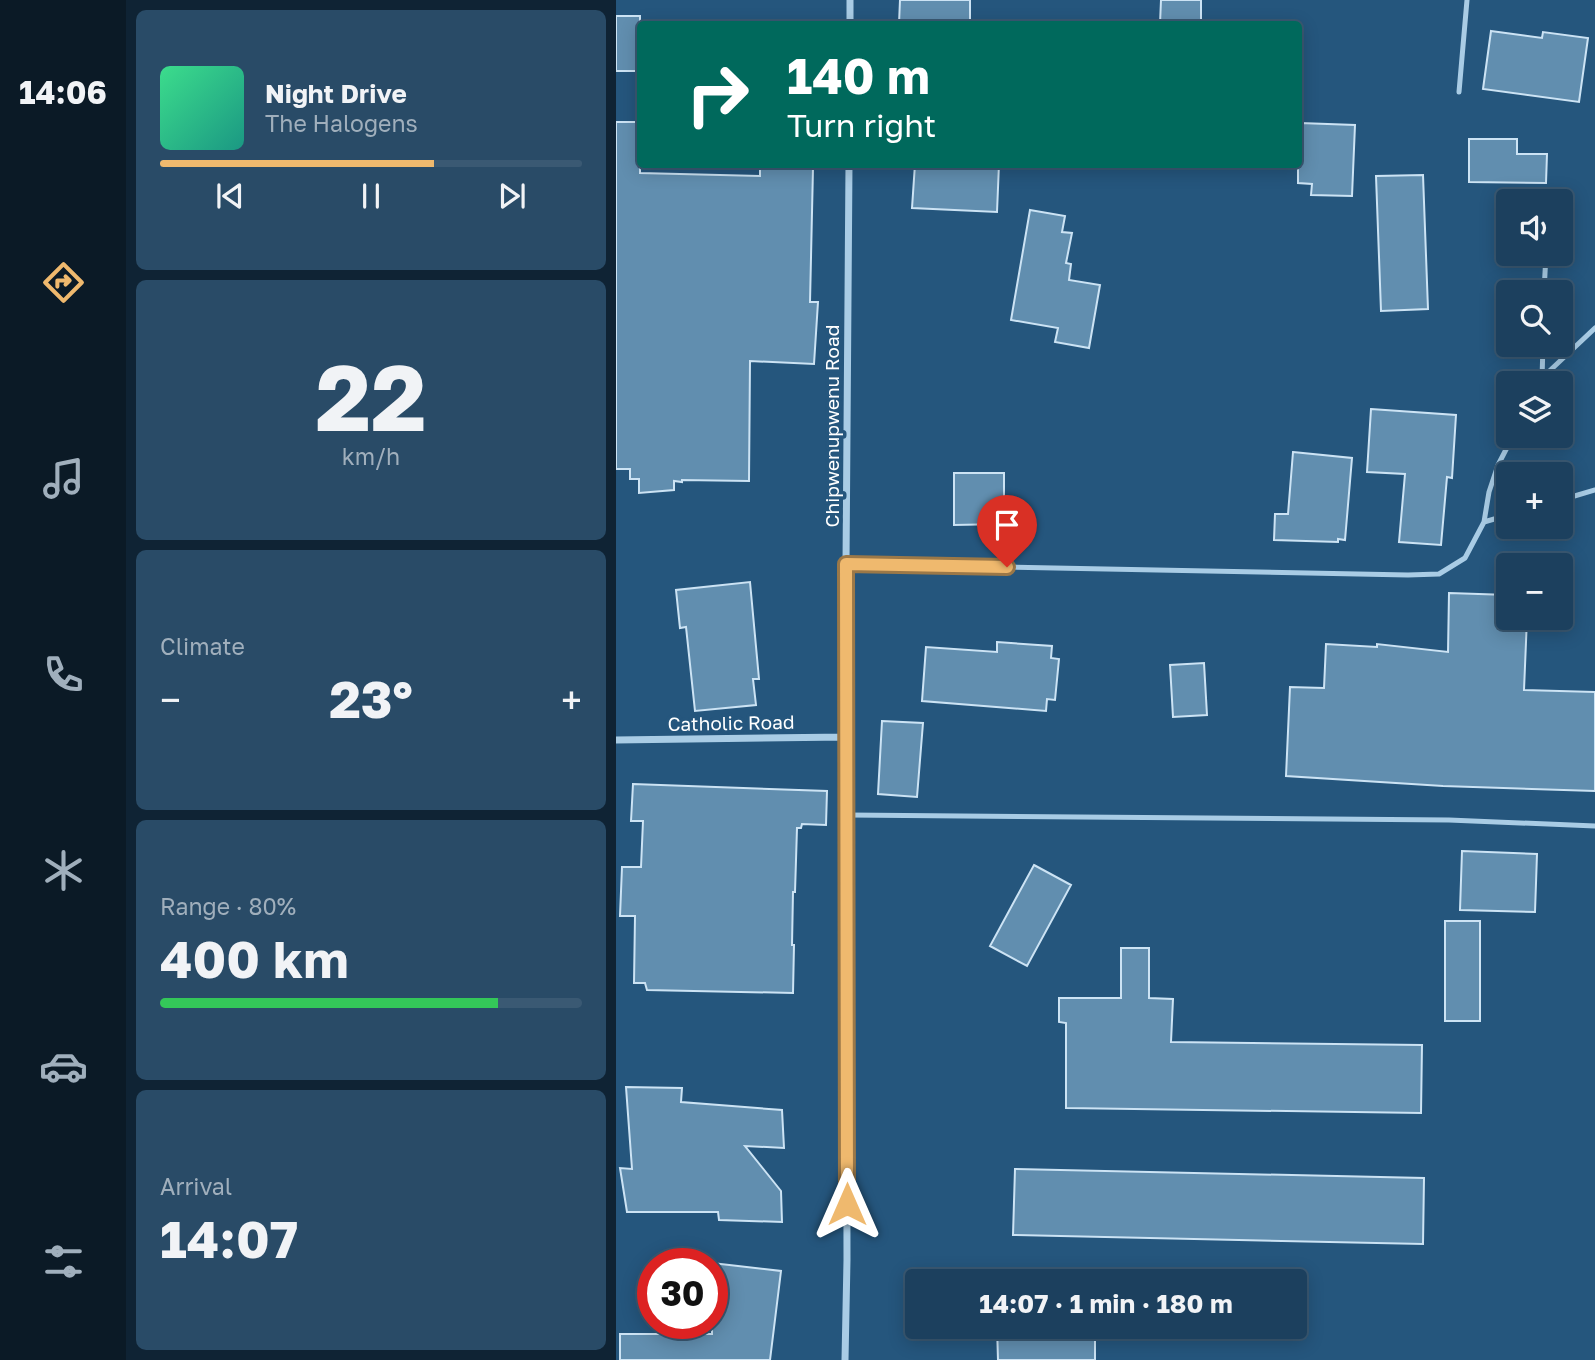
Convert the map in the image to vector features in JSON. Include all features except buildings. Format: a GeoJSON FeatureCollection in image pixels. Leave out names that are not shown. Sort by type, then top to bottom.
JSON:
{"type":"FeatureCollection","features":[{"type":"Feature","properties":{"kind":"street"},"geometry":{"type":"LineString","coordinates":[[850,0],[850,21]]}},
{"type":"Feature","properties":{"kind":"street","name":"Chipwenupwenu Road"},"geometry":{"type":"LineString","coordinates":[[845,1360],[849,168]]}},
{"type":"Feature","properties":{"kind":"street","name":"Catholic Road"},"geometry":{"type":"LineString","coordinates":[[616,740],[846,737]]}},
{"type":"Feature","properties":{"kind":"lane"},"geometry":{"type":"LineString","coordinates":[[1459,92],[1466,0]]}},
{"type":"Feature","properties":{"kind":"lane"},"geometry":{"type":"LineString","coordinates":[[1550,371],[1595,328]]}},
{"type":"Feature","properties":{"kind":"lane"},"geometry":{"type":"LineString","coordinates":[[846,564],[1439,574],[1465,558],[1485,522],[1489,492],[1507,448]]}},
{"type":"Feature","properties":{"kind":"lane"},"geometry":{"type":"LineString","coordinates":[[1573,496],[1595,490]]}},
{"type":"Feature","properties":{"kind":"lane"},"geometry":{"type":"LineString","coordinates":[[1485,522],[1496,519]]}},
{"type":"Feature","properties":{"kind":"lane"},"geometry":{"type":"LineString","coordinates":[[848,815],[1449,820],[1595,826]]}},
{"type":"Feature","properties":{"kind":"route"},"geometry":{"type":"LineString","coordinates":[[847,1204],[846,564],[1007,567]]}}]}
